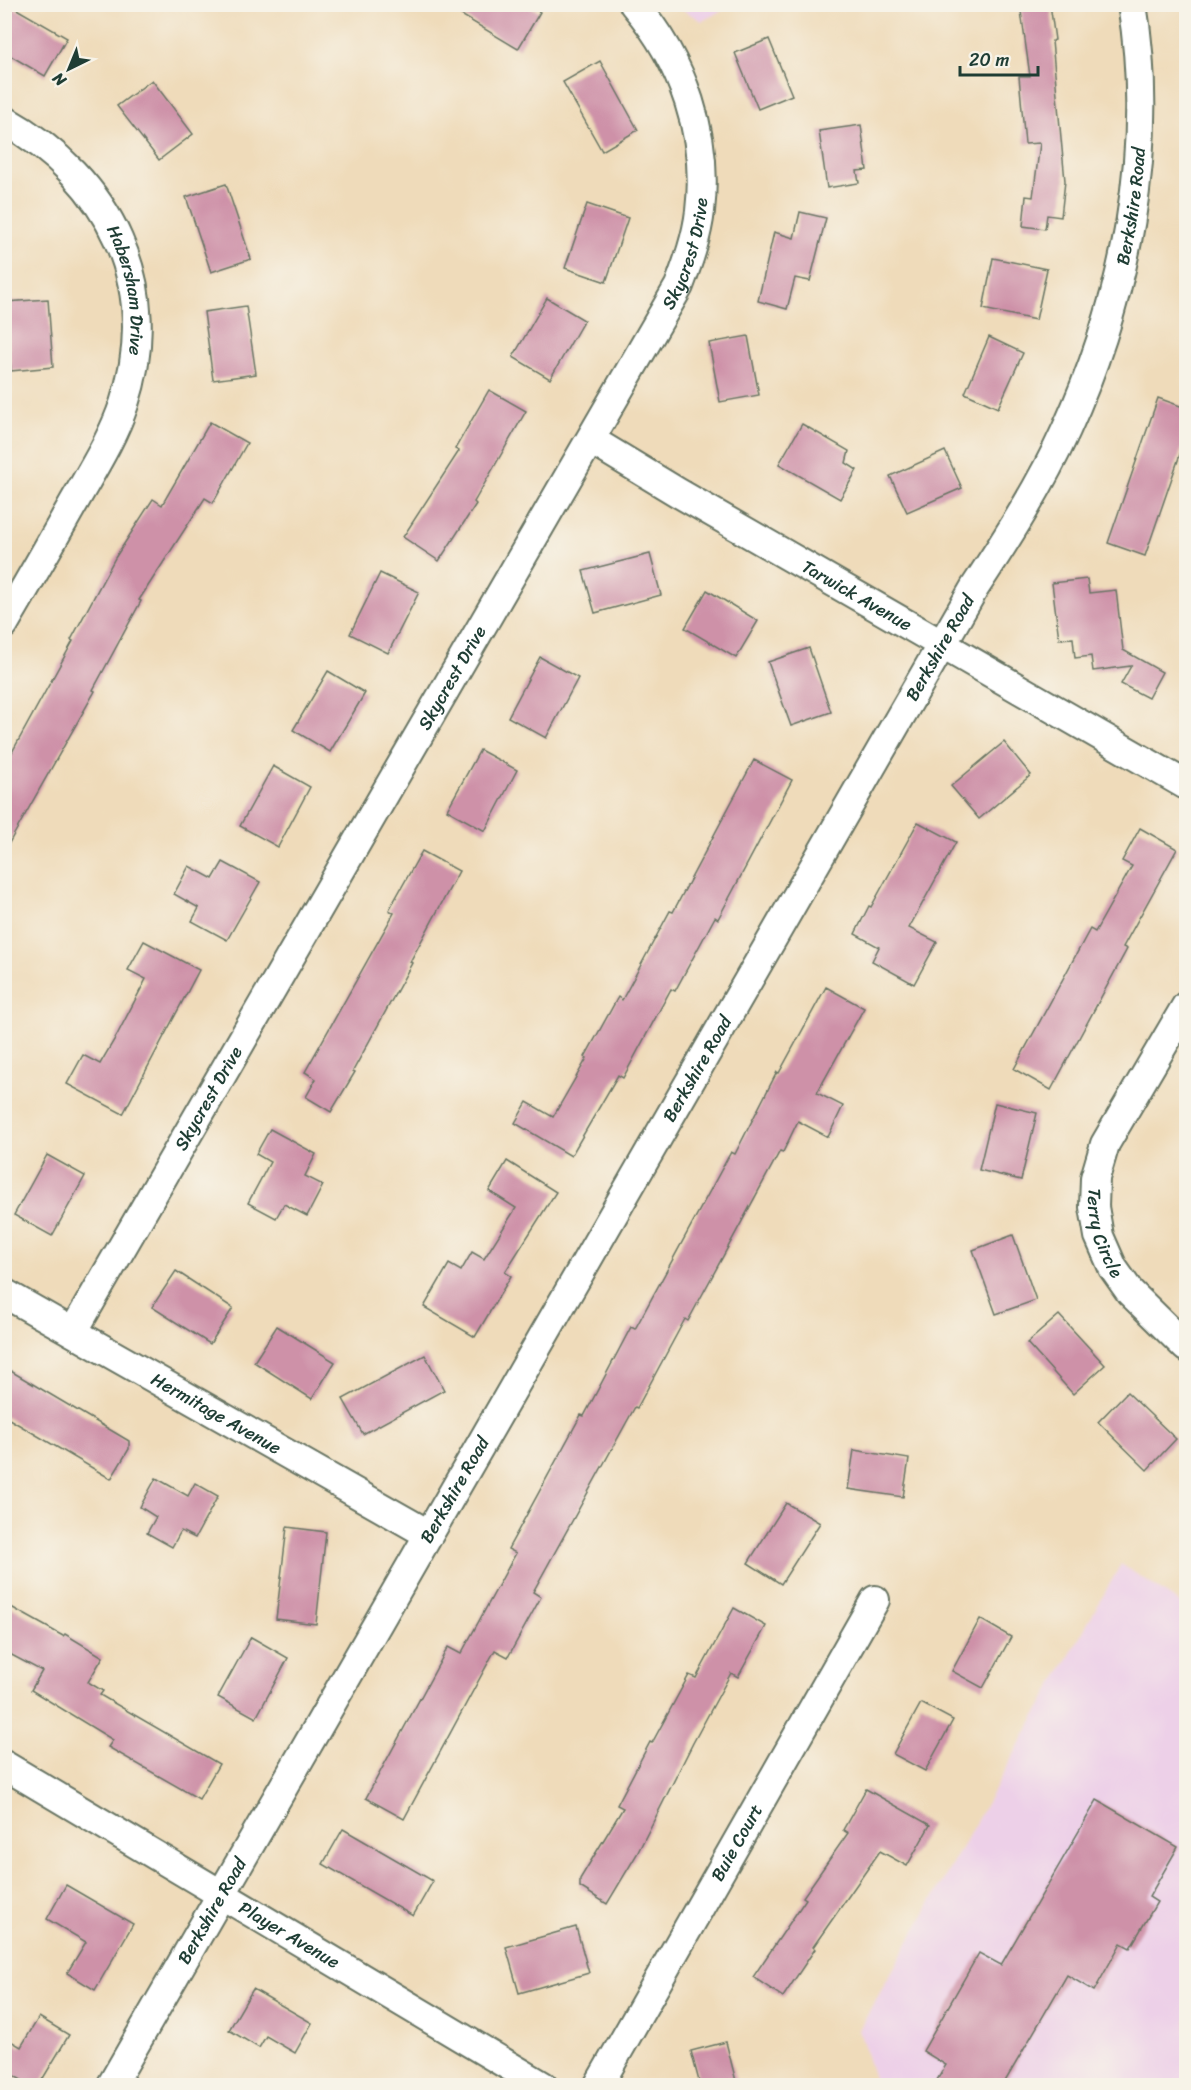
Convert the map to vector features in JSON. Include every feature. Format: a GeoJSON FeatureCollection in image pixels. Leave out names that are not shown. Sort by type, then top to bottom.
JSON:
{"type":"FeatureCollection","features":[{"type":"Feature","properties":{"kind":"street","name":"Skycrest Drive"},"geometry":{"type":"LineString","coordinates":[[73,1332],[679,286],[691,253],[700,212],[702,177],[698,136],[686,90],[669,53],[650,23],[633,4]]}},
{"type":"Feature","properties":{"kind":"street","name":"Berkshire Road"},"geometry":{"type":"LineString","coordinates":[[111,2085],[975,587],[1016,524],[1062,439],[1093,364],[1114,296],[1130,227],[1139,163],[1142,105],[1139,46],[1132,4]]}},
{"type":"Feature","properties":{"kind":"street","name":"Habersham Drive"},"geometry":{"type":"LineString","coordinates":[[4,120],[40,144],[80,178],[102,206],[119,238],[130,271],[135,306],[136,341],[124,405],[108,443],[4,624]]}},
{"type":"Feature","properties":{"kind":"street","name":"Tarwick Avenue"},"geometry":{"type":"LineString","coordinates":[[591,440],[1186,785]]}},
{"type":"Feature","properties":{"kind":"street","name":"Terry Circle"},"geometry":{"type":"LineString","coordinates":[[1186,1006],[1105,1144],[1095,1178],[1094,1207],[1099,1236],[1113,1268],[1130,1293],[1186,1347]]}},
{"type":"Feature","properties":{"kind":"street","name":"Hermitage Avenue"},"geometry":{"type":"LineString","coordinates":[[4,1293],[428,1534]]}},
{"type":"Feature","properties":{"kind":"street","name":"Buie Court"},"geometry":{"type":"LineString","coordinates":[[598,2085],[875,1599]]}},
{"type":"Feature","properties":{"kind":"street","name":"Player Avenue"},"geometry":{"type":"LineString","coordinates":[[4,1765],[543,2085]]}},
{"type":"Feature","properties":{"kind":"shaded area"},"geometry":{"type":"Polygon","coordinates":[[[733,4],[702,21],[674,5],[733,4]]]}},
{"type":"Feature","properties":{"kind":"shaded area"},"geometry":{"type":"Polygon","coordinates":[[[1121,1564],[1186,1607],[1186,2085],[876,2085],[859,2030],[1121,1564]]]}},
{"type":"Feature","properties":{"kind":"building"},"geometry":{"type":"Polygon","coordinates":[[[4,4],[8,4],[67,38],[45,76],[4,52],[4,4]]]}},
{"type":"Feature","properties":{"kind":"building"},"geometry":{"type":"Polygon","coordinates":[[[443,4],[526,4],[540,12],[518,49],[443,4]]]}},
{"type":"Feature","properties":{"kind":"building"},"geometry":{"type":"Polygon","coordinates":[[[1020,4],[1050,4],[1055,40],[1052,41],[1065,181],[1061,217],[1047,215],[1045,229],[1023,226],[1026,196],[1033,197],[1040,143],[1025,144],[1019,76],[1030,76],[1020,4]]]}},
{"type":"Feature","properties":{"kind":"building"},"geometry":{"type":"Polygon","coordinates":[[[769,39],[792,95],[758,109],[735,53],[769,39]]]}},
{"type":"Feature","properties":{"kind":"building"},"geometry":{"type":"Polygon","coordinates":[[[600,61],[638,130],[602,151],[563,82],[600,61]]]}},
{"type":"Feature","properties":{"kind":"building"},"geometry":{"type":"Polygon","coordinates":[[[152,80],[193,134],[159,160],[117,106],[152,80]]]}},
{"type":"Feature","properties":{"kind":"building"},"geometry":{"type":"Polygon","coordinates":[[[861,125],[867,170],[857,171],[859,183],[827,188],[819,131],[861,125]]]}},
{"type":"Feature","properties":{"kind":"building"},"geometry":{"type":"Polygon","coordinates":[[[226,184],[251,259],[211,272],[186,197],[226,184]]]}},
{"type":"Feature","properties":{"kind":"building"},"geometry":{"type":"Polygon","coordinates":[[[587,204],[628,218],[606,282],[565,268],[587,204]]]}},
{"type":"Feature","properties":{"kind":"building"},"geometry":{"type":"Polygon","coordinates":[[[800,212],[826,218],[810,281],[795,278],[787,309],[758,301],[774,232],[794,238],[800,212]]]}},
{"type":"Feature","properties":{"kind":"building"},"geometry":{"type":"Polygon","coordinates":[[[993,258],[1047,269],[1036,320],[983,309],[993,258]]]}},
{"type":"Feature","properties":{"kind":"building"},"geometry":{"type":"Polygon","coordinates":[[[547,298],[584,320],[550,379],[513,357],[547,298]]]}},
{"type":"Feature","properties":{"kind":"building"},"geometry":{"type":"Polygon","coordinates":[[[48,299],[53,367],[11,371],[5,302],[48,299]]]}},
{"type":"Feature","properties":{"kind":"building"},"geometry":{"type":"Polygon","coordinates":[[[246,306],[256,374],[213,380],[204,312],[246,306]]]}},
{"type":"Feature","properties":{"kind":"building"},"geometry":{"type":"Polygon","coordinates":[[[748,336],[759,395],[720,402],[709,343],[748,336]]]}},
{"type":"Feature","properties":{"kind":"building"},"geometry":{"type":"Polygon","coordinates":[[[989,337],[1023,353],[998,408],[965,393],[989,337]]]}},
{"type":"Feature","properties":{"kind":"building"},"geometry":{"type":"Polygon","coordinates":[[[489,390],[526,411],[474,502],[476,504],[439,561],[403,537],[459,451],[455,449],[489,390]]]}},
{"type":"Feature","properties":{"kind":"building"},"geometry":{"type":"Polygon","coordinates":[[[1158,398],[1186,408],[1186,437],[1145,556],[1108,543],[1158,398]]]}},
{"type":"Feature","properties":{"kind":"building"},"geometry":{"type":"Polygon","coordinates":[[[210,422],[247,443],[213,503],[205,498],[139,600],[141,601],[93,690],[95,691],[4,852],[4,751],[11,754],[73,641],[71,640],[115,558],[153,499],[162,505],[210,422]]]}},
{"type":"Feature","properties":{"kind":"building"},"geometry":{"type":"Polygon","coordinates":[[[802,424],[849,451],[846,463],[857,470],[840,499],[779,464],[802,424]]]}},
{"type":"Feature","properties":{"kind":"building"},"geometry":{"type":"Polygon","coordinates":[[[945,451],[962,488],[907,512],[890,476],[945,451]]]}},
{"type":"Feature","properties":{"kind":"building"},"geometry":{"type":"Polygon","coordinates":[[[650,554],[661,595],[595,613],[583,571],[650,554]]]}},
{"type":"Feature","properties":{"kind":"building"},"geometry":{"type":"Polygon","coordinates":[[[380,573],[419,592],[388,653],[350,634],[380,573]]]}},
{"type":"Feature","properties":{"kind":"building"},"geometry":{"type":"Polygon","coordinates":[[[1087,579],[1089,593],[1116,590],[1123,650],[1162,672],[1148,698],[1121,684],[1131,666],[1093,671],[1091,656],[1075,658],[1073,638],[1059,639],[1052,583],[1087,579]]]}},
{"type":"Feature","properties":{"kind":"building"},"geometry":{"type":"Polygon","coordinates":[[[707,590],[758,621],[736,658],[685,628],[707,590]]]}},
{"type":"Feature","properties":{"kind":"building"},"geometry":{"type":"Polygon","coordinates":[[[809,648],[831,712],[791,726],[768,662],[809,648]]]}},
{"type":"Feature","properties":{"kind":"building"},"geometry":{"type":"Polygon","coordinates":[[[540,657],[578,678],[546,738],[508,717],[540,657]]]}},
{"type":"Feature","properties":{"kind":"building"},"geometry":{"type":"Polygon","coordinates":[[[328,671],[365,693],[330,752],[293,730],[328,671]]]}},
{"type":"Feature","properties":{"kind":"building"},"geometry":{"type":"Polygon","coordinates":[[[1004,742],[1031,775],[979,819],[951,786],[1004,742]]]}},
{"type":"Feature","properties":{"kind":"building"},"geometry":{"type":"Polygon","coordinates":[[[480,750],[517,770],[485,831],[447,810],[480,750]]]}},
{"type":"Feature","properties":{"kind":"building"},"geometry":{"type":"Polygon","coordinates":[[[754,760],[792,780],[718,919],[715,917],[675,991],[671,989],[623,1078],[618,1075],[571,1156],[515,1123],[527,1102],[553,1117],[618,997],[622,1000],[670,911],[673,912],[754,760]]]}},
{"type":"Feature","properties":{"kind":"building"},"geometry":{"type":"Polygon","coordinates":[[[273,766],[310,787],[278,847],[240,826],[273,766]]]}},
{"type":"Feature","properties":{"kind":"building"},"geometry":{"type":"Polygon","coordinates":[[[918,822],[956,842],[909,928],[937,942],[914,984],[872,961],[879,947],[855,934],[918,822]]]}},
{"type":"Feature","properties":{"kind":"building"},"geometry":{"type":"Polygon","coordinates":[[[1140,828],[1177,849],[1123,947],[1127,949],[1051,1090],[1014,1069],[1090,929],[1095,932],[1132,866],[1122,861],[1140,828]]]}},
{"type":"Feature","properties":{"kind":"building"},"geometry":{"type":"Polygon","coordinates":[[[422,851],[459,871],[353,1071],[355,1072],[331,1112],[306,1097],[316,1079],[305,1072],[394,913],[389,910],[422,851]]]}},
{"type":"Feature","properties":{"kind":"building"},"geometry":{"type":"Polygon","coordinates":[[[223,862],[260,882],[227,940],[192,921],[199,908],[174,894],[189,866],[213,879],[223,862]]]}},
{"type":"Feature","properties":{"kind":"building"},"geometry":{"type":"Polygon","coordinates":[[[144,941],[199,970],[123,1114],[67,1084],[83,1055],[100,1064],[117,1035],[146,979],[128,970],[144,941]]]}},
{"type":"Feature","properties":{"kind":"building"},"geometry":{"type":"Polygon","coordinates":[[[826,987],[864,1008],[817,1093],[843,1106],[828,1137],[798,1121],[688,1321],[685,1319],[533,1592],[541,1597],[508,1657],[495,1650],[404,1819],[366,1798],[448,1647],[461,1654],[516,1553],[508,1549],[581,1415],[584,1416],[631,1327],[635,1329],[731,1152],[735,1154],[777,1072],[779,1073],[826,987]]]}},
{"type":"Feature","properties":{"kind":"building"},"geometry":{"type":"Polygon","coordinates":[[[995,1103],[1037,1113],[1021,1180],[979,1170],[995,1103]]]}},
{"type":"Feature","properties":{"kind":"building"},"geometry":{"type":"Polygon","coordinates":[[[270,1129],[316,1154],[305,1176],[323,1185],[307,1216],[284,1204],[276,1218],[248,1203],[270,1162],[256,1154],[270,1129]]]}},
{"type":"Feature","properties":{"kind":"building"},"geometry":{"type":"Polygon","coordinates":[[[47,1155],[85,1176],[52,1236],[14,1215],[47,1155]]]}},
{"type":"Feature","properties":{"kind":"building"},"geometry":{"type":"Polygon","coordinates":[[[507,1161],[556,1192],[505,1272],[511,1276],[475,1337],[424,1307],[449,1264],[461,1271],[472,1252],[484,1259],[516,1208],[489,1191],[507,1161]]]}},
{"type":"Feature","properties":{"kind":"building"},"geometry":{"type":"Polygon","coordinates":[[[1013,1235],[1036,1300],[996,1314],[973,1250],[1013,1235]]]}},
{"type":"Feature","properties":{"kind":"building"},"geometry":{"type":"Polygon","coordinates":[[[176,1271],[233,1308],[210,1344],[152,1307],[176,1271]]]}},
{"type":"Feature","properties":{"kind":"building"},"geometry":{"type":"Polygon","coordinates":[[[1059,1315],[1105,1365],[1073,1394],[1027,1343],[1059,1315]]]}},
{"type":"Feature","properties":{"kind":"building"},"geometry":{"type":"Polygon","coordinates":[[[277,1326],[335,1362],[312,1399],[254,1362],[277,1326]]]}},
{"type":"Feature","properties":{"kind":"building"},"geometry":{"type":"Polygon","coordinates":[[[425,1355],[444,1390],[363,1434],[343,1399],[425,1355]]]}},
{"type":"Feature","properties":{"kind":"building"},"geometry":{"type":"Polygon","coordinates":[[[4,1367],[129,1441],[129,1449],[111,1479],[4,1416],[4,1367]]]}},
{"type":"Feature","properties":{"kind":"building"},"geometry":{"type":"Polygon","coordinates":[[[1127,1392],[1176,1439],[1147,1470],[1098,1422],[1127,1392]]]}},
{"type":"Feature","properties":{"kind":"building"},"geometry":{"type":"Polygon","coordinates":[[[854,1450],[909,1459],[903,1497],[848,1489],[854,1450]]]}},
{"type":"Feature","properties":{"kind":"building"},"geometry":{"type":"Polygon","coordinates":[[[156,1478],[188,1496],[195,1483],[218,1496],[195,1538],[181,1531],[172,1547],[147,1533],[156,1517],[140,1507],[156,1478]]]}},
{"type":"Feature","properties":{"kind":"building"},"geometry":{"type":"Polygon","coordinates":[[[786,1503],[820,1523],[781,1584],[748,1563],[786,1503]]]}},
{"type":"Feature","properties":{"kind":"building"},"geometry":{"type":"Polygon","coordinates":[[[287,1527],[326,1532],[316,1624],[276,1619],[287,1527]]]}},
{"type":"Feature","properties":{"kind":"building"},"geometry":{"type":"Polygon","coordinates":[[[4,1603],[63,1636],[65,1634],[103,1657],[88,1682],[103,1691],[100,1695],[219,1764],[199,1799],[108,1747],[113,1740],[31,1690],[42,1671],[4,1651],[4,1603]]]}},
{"type":"Feature","properties":{"kind":"building"},"geometry":{"type":"Polygon","coordinates":[[[734,1608],[766,1626],[738,1677],[731,1673],[637,1854],[607,1904],[580,1887],[580,1879],[623,1808],[617,1805],[650,1742],[652,1743],[689,1675],[696,1678],[734,1608]]]}},
{"type":"Feature","properties":{"kind":"building"},"geometry":{"type":"Polygon","coordinates":[[[980,1619],[1011,1637],[983,1688],[952,1671],[980,1619]]]}},
{"type":"Feature","properties":{"kind":"building"},"geometry":{"type":"Polygon","coordinates":[[[251,1637],[288,1658],[256,1718],[218,1697],[251,1637]]]}},
{"type":"Feature","properties":{"kind":"building"},"geometry":{"type":"Polygon","coordinates":[[[921,1703],[953,1720],[925,1771],[893,1754],[921,1703]]]}},
{"type":"Feature","properties":{"kind":"building"},"geometry":{"type":"Polygon","coordinates":[[[866,1789],[930,1825],[907,1866],[880,1851],[813,1947],[815,1949],[783,1997],[753,1977],[806,1899],[803,1897],[848,1833],[843,1830],[866,1789]]]}},
{"type":"Feature","properties":{"kind":"building"},"geometry":{"type":"Polygon","coordinates":[[[1097,1800],[1178,1847],[1149,1897],[1157,1902],[1130,1948],[1121,1943],[1094,1991],[1067,1975],[1003,2085],[934,2085],[946,2065],[923,2051],[979,1953],[1001,1965],[1097,1800]]]}},
{"type":"Feature","properties":{"kind":"building"},"geometry":{"type":"Polygon","coordinates":[[[343,1829],[433,1881],[413,1916],[323,1864],[343,1829]]]}},
{"type":"Feature","properties":{"kind":"building"},"geometry":{"type":"Polygon","coordinates":[[[66,1885],[133,1924],[95,1990],[67,1973],[86,1942],[47,1919],[66,1885]]]}},
{"type":"Feature","properties":{"kind":"building"},"geometry":{"type":"Polygon","coordinates":[[[576,1927],[589,1973],[519,1993],[506,1947],[576,1927]]]}},
{"type":"Feature","properties":{"kind":"building"},"geometry":{"type":"Polygon","coordinates":[[[253,1989],[312,2023],[295,2053],[266,2036],[259,2048],[229,2030],[253,1989]]]}},
{"type":"Feature","properties":{"kind":"building"},"geometry":{"type":"Polygon","coordinates":[[[39,2017],[69,2035],[39,2085],[30,2085],[4,2070],[4,2037],[21,2047],[39,2017]]]}},
{"type":"Feature","properties":{"kind":"building"},"geometry":{"type":"Polygon","coordinates":[[[726,2042],[737,2085],[700,2085],[691,2051],[726,2042]]]}}]}
